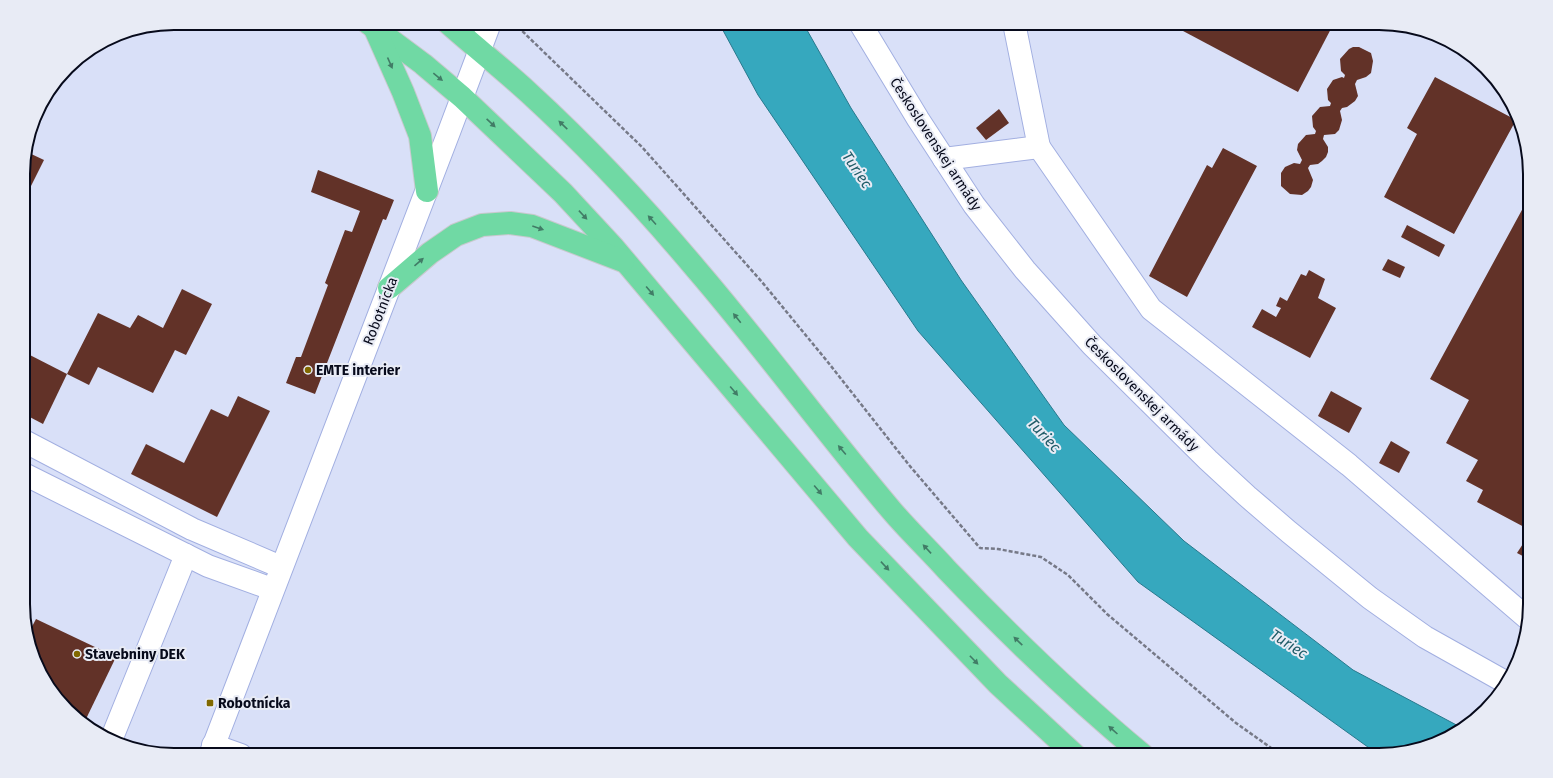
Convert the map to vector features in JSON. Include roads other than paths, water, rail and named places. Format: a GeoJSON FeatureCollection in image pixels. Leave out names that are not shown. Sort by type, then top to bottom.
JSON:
{"type":"FeatureCollection","features":[{"type":"Feature","properties":{"kind":"main road"},"geometry":{"type":"LineString","coordinates":[[373,30],[403,92],[420,136],[427,191]]}},
{"type":"Feature","properties":{"kind":"main road"},"geometry":{"type":"LineString","coordinates":[[378,30],[423,64],[462,97],[563,193],[625,261],[858,538],[998,684],[1067,748]]}},
{"type":"Feature","properties":{"kind":"main road"},"geometry":{"type":"LineString","coordinates":[[456,30],[527,91],[622,185],[696,268],[762,348],[819,424],[894,513],[984,610],[1077,697],[1135,748]]}},
{"type":"Feature","properties":{"kind":"main road"},"geometry":{"type":"LineString","coordinates":[[390,288],[430,253],[456,235],[482,225],[510,223],[532,226],[625,261]]}},
{"type":"Feature","properties":{"kind":"street","name":"Robotnícka"},"geometry":{"type":"LineString","coordinates":[[213,748],[272,589],[390,288],[487,30]]}},
{"type":"Feature","properties":{"kind":"street","name":"Československej armády"},"geometry":{"type":"LineString","coordinates":[[864,30],[918,120],[974,205],[1025,270],[1060,311],[1092,345],[1162,415],[1247,496],[1365,593],[1425,637],[1502,680]]}},
{"type":"Feature","properties":{"kind":"street"},"geometry":{"type":"LineString","coordinates":[[1015,30],[1039,147],[1151,309],[1349,465],[1523,615]]}},
{"type":"Feature","properties":{"kind":"street"},"geometry":{"type":"LineString","coordinates":[[944,159],[1039,147]]}},
{"type":"Feature","properties":{"kind":"street"},"geometry":{"type":"LineString","coordinates":[[30,444],[192,529],[281,568]]}},
{"type":"Feature","properties":{"kind":"street"},"geometry":{"type":"LineString","coordinates":[[30,477],[208,566],[272,589]]}},
{"type":"Feature","properties":{"kind":"street"},"geometry":{"type":"LineString","coordinates":[[113,734],[186,555]]}},
{"type":"Feature","properties":{"kind":"water","name":"Turiec"},"geometry":{"type":"Polygon","coordinates":[[[723,30],[807,30],[851,108],[961,280],[1064,425],[1184,541],[1353,670],[1457,725],[1434,737],[1417,743],[1389,748],[1369,748],[1138,582],[918,331],[758,95],[723,30]]]}},
{"type":"Feature","properties":{"kind":"place","name":"EMTE interier"},"geometry":{"type":"Point","coordinates":[308,370]}},
{"type":"Feature","properties":{"kind":"place","name":"Stavebniny DEK"},"geometry":{"type":"Point","coordinates":[77,654]}},
{"type":"Feature","properties":{"kind":"place","name":"Robotnícka"},"geometry":{"type":"Point","coordinates":[210,703]}}]}
